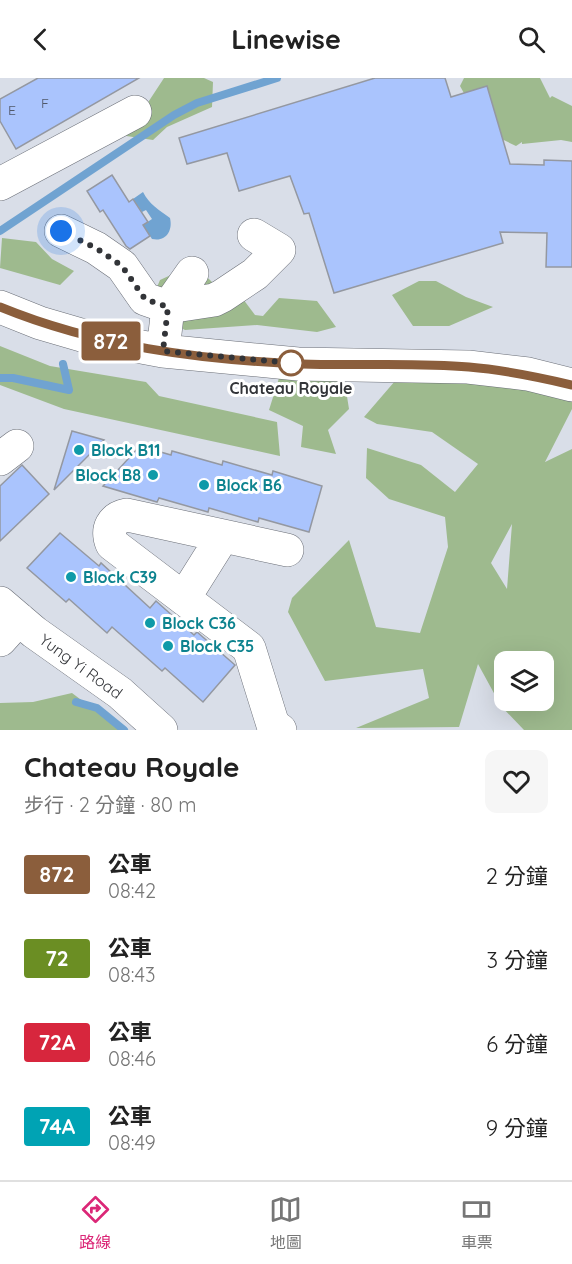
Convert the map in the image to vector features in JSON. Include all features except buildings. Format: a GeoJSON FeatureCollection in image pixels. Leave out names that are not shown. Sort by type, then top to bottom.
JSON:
{"type":"FeatureCollection","features":[{"type":"Feature","properties":{"kind":"main road"},"geometry":{"type":"LineString","coordinates":[[0,184],[135,112]]}},
{"type":"Feature","properties":{"kind":"main road"},"geometry":{"type":"LineString","coordinates":[[61,231],[96,248],[122,266],[145,299],[168,307],[214,300],[255,274],[279,250],[254,236]]}},
{"type":"Feature","properties":{"kind":"main road"},"geometry":{"type":"LineString","coordinates":[[163,351],[168,307],[192,273]]}},
{"type":"Feature","properties":{"kind":"main road"},"geometry":{"type":"LineString","coordinates":[[0,308],[88,337],[163,351],[298,364],[468,367],[528,374],[572,385]]}},
{"type":"Feature","properties":{"kind":"main road"},"geometry":{"type":"LineString","coordinates":[[273,728],[249,648],[112,544],[109,528],[113,521],[127,515],[287,550]]}},
{"type":"Feature","properties":{"kind":"main road"},"geometry":{"type":"LineString","coordinates":[[183,598],[223,536]]}},
{"type":"Feature","properties":{"kind":"main road","name":"Yung Yi Road"},"geometry":{"type":"LineString","coordinates":[[6,620],[120,693],[161,730]]}},
{"type":"Feature","properties":{"kind":"green space"},"geometry":{"type":"Polygon","coordinates":[[[164,78],[204,78],[213,82],[212,107],[167,127],[153,140],[113,134],[145,107],[164,78]]]}},
{"type":"Feature","properties":{"kind":"green space"},"geometry":{"type":"Polygon","coordinates":[[[464,78],[540,78],[550,98],[552,96],[572,106],[572,142],[561,140],[522,144],[522,142],[516,146],[485,131],[460,86],[464,78]]]}},
{"type":"Feature","properties":{"kind":"green space"},"geometry":{"type":"Polygon","coordinates":[[[2,238],[36,242],[52,259],[74,271],[60,285],[0,268],[2,238]]]}},
{"type":"Feature","properties":{"kind":"green space"},"geometry":{"type":"Polygon","coordinates":[[[184,269],[204,274],[218,288],[240,295],[255,315],[263,316],[279,298],[317,301],[336,327],[317,332],[257,325],[185,330],[159,316],[150,304],[160,280],[184,269]]]}},
{"type":"Feature","properties":{"kind":"green space"},"geometry":{"type":"Polygon","coordinates":[[[419,281],[436,281],[466,297],[493,307],[449,326],[413,326],[392,295],[419,281]]]}},
{"type":"Feature","properties":{"kind":"green space"},"geometry":{"type":"Polygon","coordinates":[[[0,346],[50,366],[146,382],[159,396],[277,422],[280,456],[64,409],[0,385],[0,346]]]}},
{"type":"Feature","properties":{"kind":"green space"},"geometry":{"type":"Polygon","coordinates":[[[322,366],[345,384],[349,409],[328,430],[336,454],[301,447],[303,426],[269,410],[279,378],[322,366]]]}},
{"type":"Feature","properties":{"kind":"green space"},"geometry":{"type":"Polygon","coordinates":[[[528,366],[572,394],[572,409],[545,462],[572,449],[572,730],[524,730],[506,711],[554,711],[554,651],[494,651],[494,693],[478,664],[459,727],[356,728],[429,698],[423,669],[325,681],[288,612],[292,598],[349,540],[376,627],[420,633],[448,547],[445,517],[389,499],[366,478],[367,448],[421,465],[455,492],[478,464],[432,432],[377,424],[364,417],[395,381],[528,366]],[[512,524],[491,563],[507,589],[512,524]]]}},
{"type":"Feature","properties":{"kind":"green space"},"geometry":{"type":"Polygon","coordinates":[[[72,693],[121,730],[0,730],[0,703],[33,702],[72,693]]]}},
{"type":"Feature","properties":{"kind":"water"},"geometry":{"type":"Polygon","coordinates":[[[143,192],[151,203],[170,218],[169,231],[161,239],[152,239],[143,225],[152,219],[146,210],[142,212],[133,199],[143,192]]]}},
{"type":"Feature","properties":{"kind":"waterway"},"geometry":{"type":"LineString","coordinates":[[0,231],[174,115],[197,103],[277,78]]}},
{"type":"Feature","properties":{"kind":"waterway"},"geometry":{"type":"LineString","coordinates":[[0,378],[13,378],[69,390],[63,364]]}},
{"type":"Feature","properties":{"kind":"waterway"},"geometry":{"type":"LineString","coordinates":[[76,702],[97,708],[124,730]]}},
{"type":"Feature","properties":{"kind":"bus line","name":"872"},"geometry":{"type":"LineString","coordinates":[[0,307],[40,323],[88,337],[163,351],[298,364],[468,367],[528,374],[572,385]]}},
{"type":"Feature","properties":{"kind":"place","name":"Chateau Royale"},"geometry":{"type":"Point","coordinates":[291,363]}},
{"type":"Feature","properties":{"kind":"place","name":"Block B11"},"geometry":{"type":"Point","coordinates":[79,450]}},
{"type":"Feature","properties":{"kind":"place","name":"Block B8"},"geometry":{"type":"Point","coordinates":[153,475]}},
{"type":"Feature","properties":{"kind":"place","name":"Block B6"},"geometry":{"type":"Point","coordinates":[204,485]}},
{"type":"Feature","properties":{"kind":"place","name":"Block C39"},"geometry":{"type":"Point","coordinates":[71,577]}},
{"type":"Feature","properties":{"kind":"place","name":"Block C36"},"geometry":{"type":"Point","coordinates":[150,623]}},
{"type":"Feature","properties":{"kind":"place","name":"Block C35"},"geometry":{"type":"Point","coordinates":[168,646]}},
{"type":"Feature","properties":{"kind":"route"},"geometry":{"type":"LineString","coordinates":[[61,231],[96,248],[122,266],[145,299],[168,307],[163,351],[291,363]]}}]}
